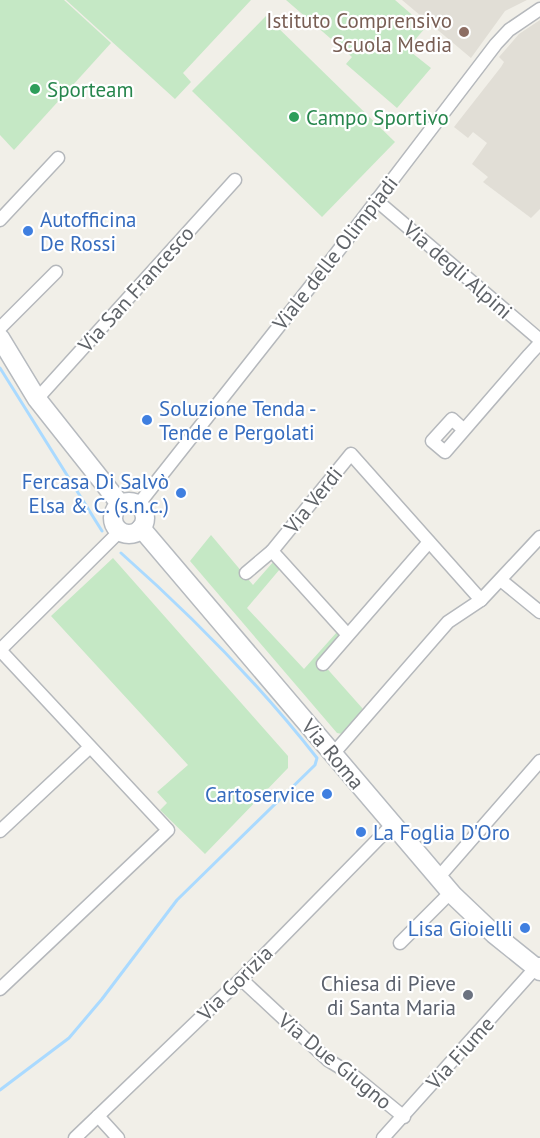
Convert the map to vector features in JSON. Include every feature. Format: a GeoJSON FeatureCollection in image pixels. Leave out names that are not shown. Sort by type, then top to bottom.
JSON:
{"type":"FeatureCollection","features":[{"type":"Feature","properties":{"kind":"main road"},"geometry":{"type":"LineString","coordinates":[[0,338],[37,399],[129,505],[144,514],[141,528],[128,534],[120,531],[113,518],[129,505]]}},
{"type":"Feature","properties":{"kind":"main road","name":"Via Roma"},"geometry":{"type":"LineString","coordinates":[[141,528],[450,893],[494,933],[539,967]]}},
{"type":"Feature","properties":{"kind":"street","name":"Viale delle Olimpiadi"},"geometry":{"type":"LineString","coordinates":[[129,505],[376,200],[496,44],[509,30],[540,9]]}},
{"type":"Feature","properties":{"kind":"street"},"geometry":{"type":"LineString","coordinates":[[0,220],[58,158]]}},
{"type":"Feature","properties":{"kind":"street","name":"Via San Francesco"},"geometry":{"type":"LineString","coordinates":[[37,399],[234,180]]}},
{"type":"Feature","properties":{"kind":"street","name":"Via degli Alpini"},"geometry":{"type":"LineString","coordinates":[[376,200],[540,342]]}},
{"type":"Feature","properties":{"kind":"street"},"geometry":{"type":"LineString","coordinates":[[0,328],[56,272]]}},
{"type":"Feature","properties":{"kind":"street"},"geometry":{"type":"LineString","coordinates":[[464,430],[540,342]]}},
{"type":"Feature","properties":{"kind":"street","name":"Via Verdi"},"geometry":{"type":"LineString","coordinates":[[347,634],[272,550],[351,454],[481,600]]}},
{"type":"Feature","properties":{"kind":"street"},"geometry":{"type":"LineString","coordinates":[[0,989],[168,830],[0,650],[120,531]]}},
{"type":"Feature","properties":{"kind":"street"},"geometry":{"type":"LineString","coordinates":[[333,754],[448,622],[481,600],[540,537]]}},
{"type":"Feature","properties":{"kind":"street"},"geometry":{"type":"LineString","coordinates":[[323,664],[429,542]]}},
{"type":"Feature","properties":{"kind":"street"},"geometry":{"type":"LineString","coordinates":[[246,573],[272,550]]}},
{"type":"Feature","properties":{"kind":"street"},"geometry":{"type":"LineString","coordinates":[[502,580],[540,612]]}},
{"type":"Feature","properties":{"kind":"street"},"geometry":{"type":"LineString","coordinates":[[0,831],[90,747]]}},
{"type":"Feature","properties":{"kind":"street"},"geometry":{"type":"LineString","coordinates":[[438,878],[540,761]]}},
{"type":"Feature","properties":{"kind":"street","name":"Via Gorizia"},"geometry":{"type":"LineString","coordinates":[[75,1138],[241,979],[392,825]]}},
{"type":"Feature","properties":{"kind":"street"},"geometry":{"type":"LineString","coordinates":[[400,943],[450,893]]}},
{"type":"Feature","properties":{"kind":"street","name":"Via Fiume"},"geometry":{"type":"LineString","coordinates":[[383,1138],[539,967]]}},
{"type":"Feature","properties":{"kind":"street","name":"Via Due Giugno"},"geometry":{"type":"LineString","coordinates":[[241,979],[328,1060],[354,1076],[404,1117]]}},
{"type":"Feature","properties":{"kind":"street"},"geometry":{"type":"LineString","coordinates":[[98,1116],[118,1138]]}},
{"type":"Feature","properties":{"kind":"shaded area","name":"Istituto Comprensivo Scuola Media"},"geometry":{"type":"Polygon","coordinates":[[[402,0],[527,0],[505,11],[471,58],[402,0]]]}},
{"type":"Feature","properties":{"kind":"shaded area"},"geometry":{"type":"Polygon","coordinates":[[[540,20],[540,209],[531,218],[483,182],[488,177],[472,164],[487,143],[473,132],[468,138],[454,127],[501,67],[504,62],[499,57],[519,34],[540,20]]]}},
{"type":"Feature","properties":{"kind":"green space","name":"Sporteam"},"geometry":{"type":"Polygon","coordinates":[[[0,0],[64,0],[111,43],[14,150],[0,135],[0,0]]]}},
{"type":"Feature","properties":{"kind":"green space"},"geometry":{"type":"Polygon","coordinates":[[[66,0],[251,0],[183,73],[191,82],[175,99],[66,0]]]}},
{"type":"Feature","properties":{"kind":"green space"},"geometry":{"type":"Polygon","coordinates":[[[286,0],[395,0],[426,27],[407,49],[431,68],[397,108],[346,64],[352,57],[286,0]]]}},
{"type":"Feature","properties":{"kind":"green space","name":"Campo Sportivo"},"geometry":{"type":"Polygon","coordinates":[[[266,16],[395,142],[322,217],[192,91],[266,16]]]}},
{"type":"Feature","properties":{"kind":"green space"},"geometry":{"type":"Polygon","coordinates":[[[211,535],[253,585],[274,561],[280,569],[247,608],[304,669],[337,632],[342,638],[323,664],[363,709],[342,734],[337,733],[190,561],[211,535]]]}},
{"type":"Feature","properties":{"kind":"green space"},"geometry":{"type":"Polygon","coordinates":[[[113,558],[288,756],[288,768],[205,854],[160,810],[167,803],[157,792],[188,765],[51,616],[113,558]]]}},
{"type":"Feature","properties":{"kind":"waterway"},"geometry":{"type":"LineString","coordinates":[[0,368],[102,531]]}},
{"type":"Feature","properties":{"kind":"waterway"},"geometry":{"type":"LineString","coordinates":[[0,1090],[69,1038],[102,999],[177,900],[315,765],[317,758],[272,703],[224,651],[121,553]]}},
{"type":"Feature","properties":{"kind":"place","name":"Istituto Comprensivo Scuola Media"},"geometry":{"type":"Point","coordinates":[464,32]}},
{"type":"Feature","properties":{"kind":"place","name":"Sporteam"},"geometry":{"type":"Point","coordinates":[35,89]}},
{"type":"Feature","properties":{"kind":"place","name":"Campo Sportivo"},"geometry":{"type":"Point","coordinates":[294,117]}},
{"type":"Feature","properties":{"kind":"place","name":"Autofficina De Rossi"},"geometry":{"type":"Point","coordinates":[28,231]}},
{"type":"Feature","properties":{"kind":"place","name":"Soluzione Tenda - Tende e Pergolati"},"geometry":{"type":"Point","coordinates":[147,420]}},
{"type":"Feature","properties":{"kind":"place","name":"Fercasa Di Salvò Elsa & C. (s.n.c.)"},"geometry":{"type":"Point","coordinates":[181,493]}},
{"type":"Feature","properties":{"kind":"place","name":"Cartoservice"},"geometry":{"type":"Point","coordinates":[327,794]}},
{"type":"Feature","properties":{"kind":"place","name":"La Foglia D'Oro"},"geometry":{"type":"Point","coordinates":[361,832]}},
{"type":"Feature","properties":{"kind":"place","name":"Lisa Gioielli"},"geometry":{"type":"Point","coordinates":[525,928]}},
{"type":"Feature","properties":{"kind":"place","name":"Chiesa di Pieve di Santa Maria"},"geometry":{"type":"Point","coordinates":[468,995]}}]}
